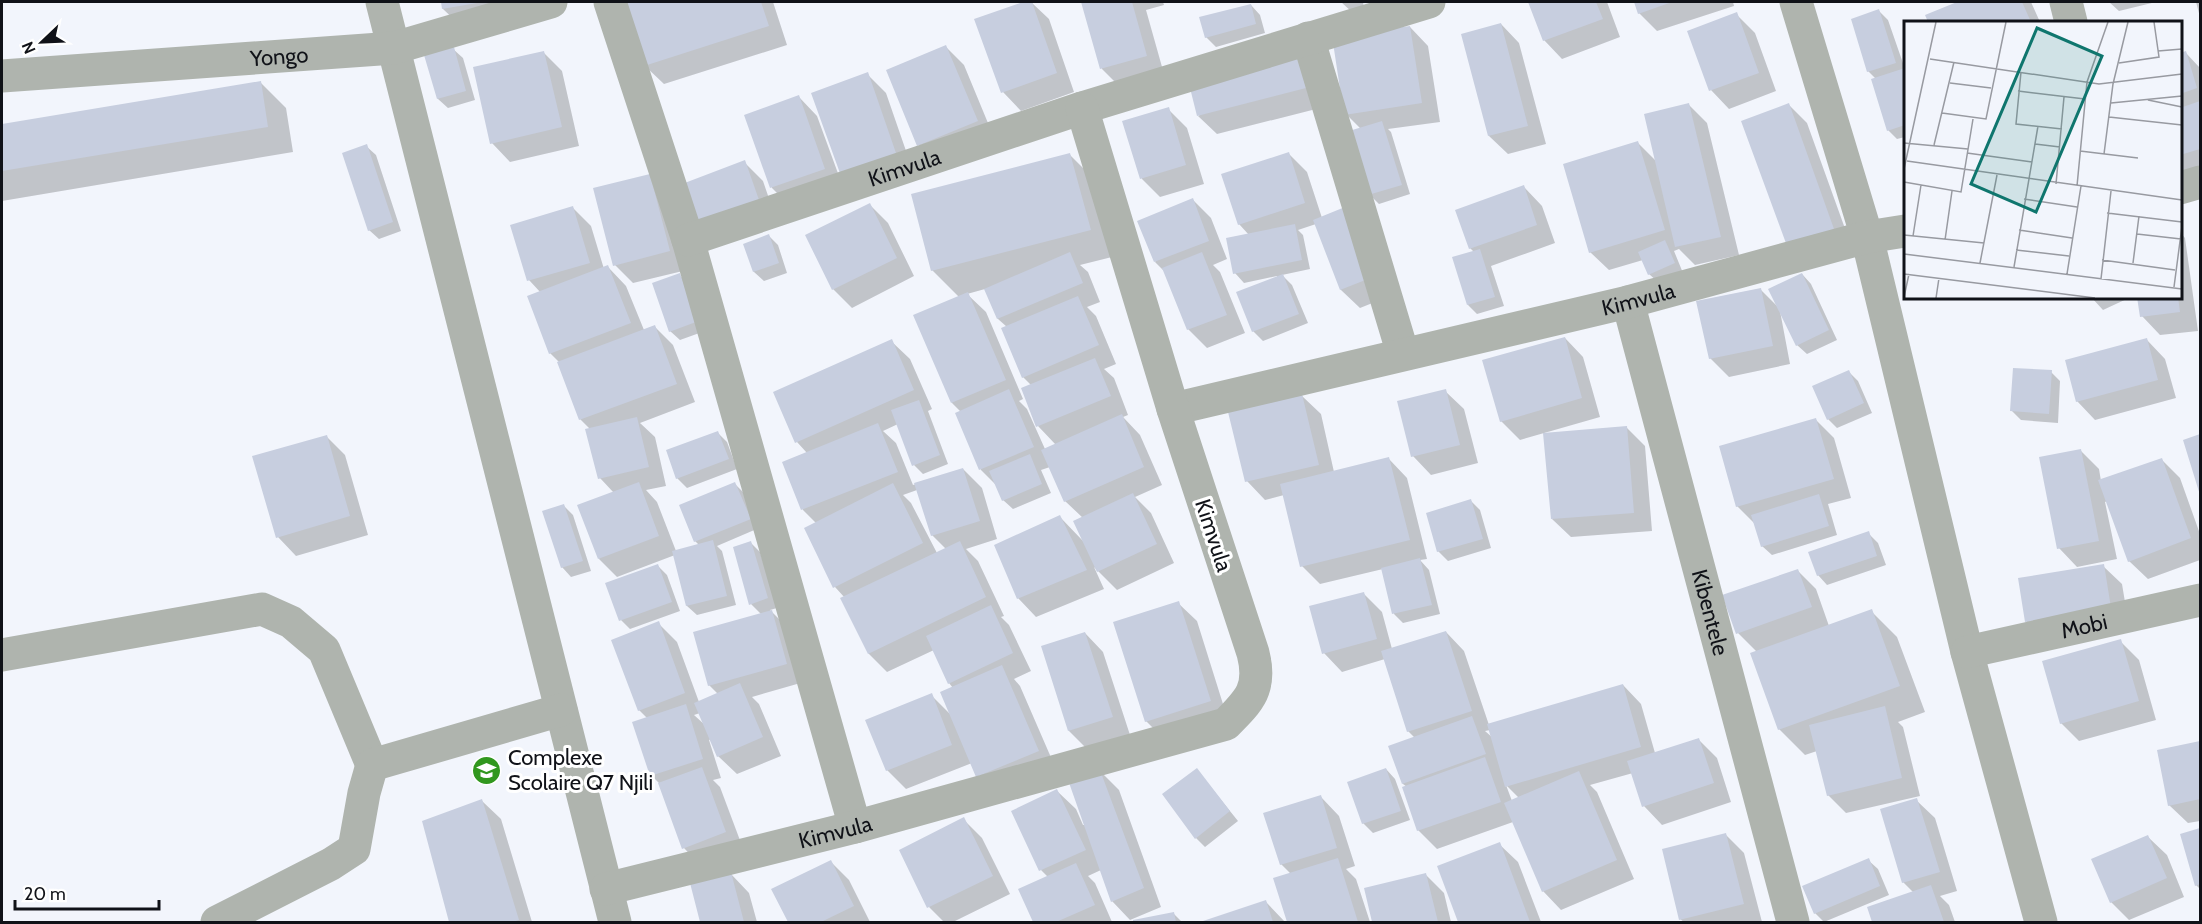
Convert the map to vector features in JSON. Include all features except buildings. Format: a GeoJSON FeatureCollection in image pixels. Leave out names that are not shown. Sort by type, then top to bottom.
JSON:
{"type":"FeatureCollection","features":[{"type":"Feature","properties":{"kind":"street"},"geometry":{"type":"LineString","coordinates":[[382,2],[615,922]]}},
{"type":"Feature","properties":{"kind":"street","name":"Yongo"},"geometry":{"type":"LineString","coordinates":[[2,76],[394,48],[551,2]]}},
{"type":"Feature","properties":{"kind":"street"},"geometry":{"type":"LineString","coordinates":[[610,2],[688,240],[855,827]]}},
{"type":"Feature","properties":{"kind":"street","name":"Kimvula"},"geometry":{"type":"LineString","coordinates":[[688,240],[1082,108],[1429,2]]}},
{"type":"Feature","properties":{"kind":"street"},"geometry":{"type":"LineString","coordinates":[[1796,2],[1867,237],[1967,652],[2041,922]]}},
{"type":"Feature","properties":{"kind":"street"},"geometry":{"type":"LineString","coordinates":[[2066,2],[2071,21]]}},
{"type":"Feature","properties":{"kind":"street"},"geometry":{"type":"LineString","coordinates":[[1308,38],[1403,354]]}},
{"type":"Feature","properties":{"kind":"street"},"geometry":{"type":"LineString","coordinates":[[1082,108],[1173,409]]}},
{"type":"Feature","properties":{"kind":"street"},"geometry":{"type":"LineString","coordinates":[[2181,188],[2200,182]]}},
{"type":"Feature","properties":{"kind":"street"},"geometry":{"type":"LineString","coordinates":[[1867,237],[1904,231]]}},
{"type":"Feature","properties":{"kind":"street","name":"Kimvula"},"geometry":{"type":"LineString","coordinates":[[606,889],[855,827],[1226,724],[1245,705],[1255,689],[1257,670],[1173,409],[1628,302],[1867,237]]}},
{"type":"Feature","properties":{"kind":"street","name":"Kibentele"},"geometry":{"type":"LineString","coordinates":[[1628,302],[1792,922]]}},
{"type":"Feature","properties":{"kind":"street","name":"Mobi"},"geometry":{"type":"LineString","coordinates":[[1967,652],[2200,600]]}},
{"type":"Feature","properties":{"kind":"street"},"geometry":{"type":"LineString","coordinates":[[2,655],[262,609],[291,622],[324,650],[372,765],[354,849],[331,864],[217,922]]}},
{"type":"Feature","properties":{"kind":"street"},"geometry":{"type":"LineString","coordinates":[[372,765],[561,710]]}},
{"type":"Feature","properties":{"kind":"place","name":"Complexe Scolaire Q7 Njili"},"geometry":{"type":"Point","coordinates":[487,770]}}]}
